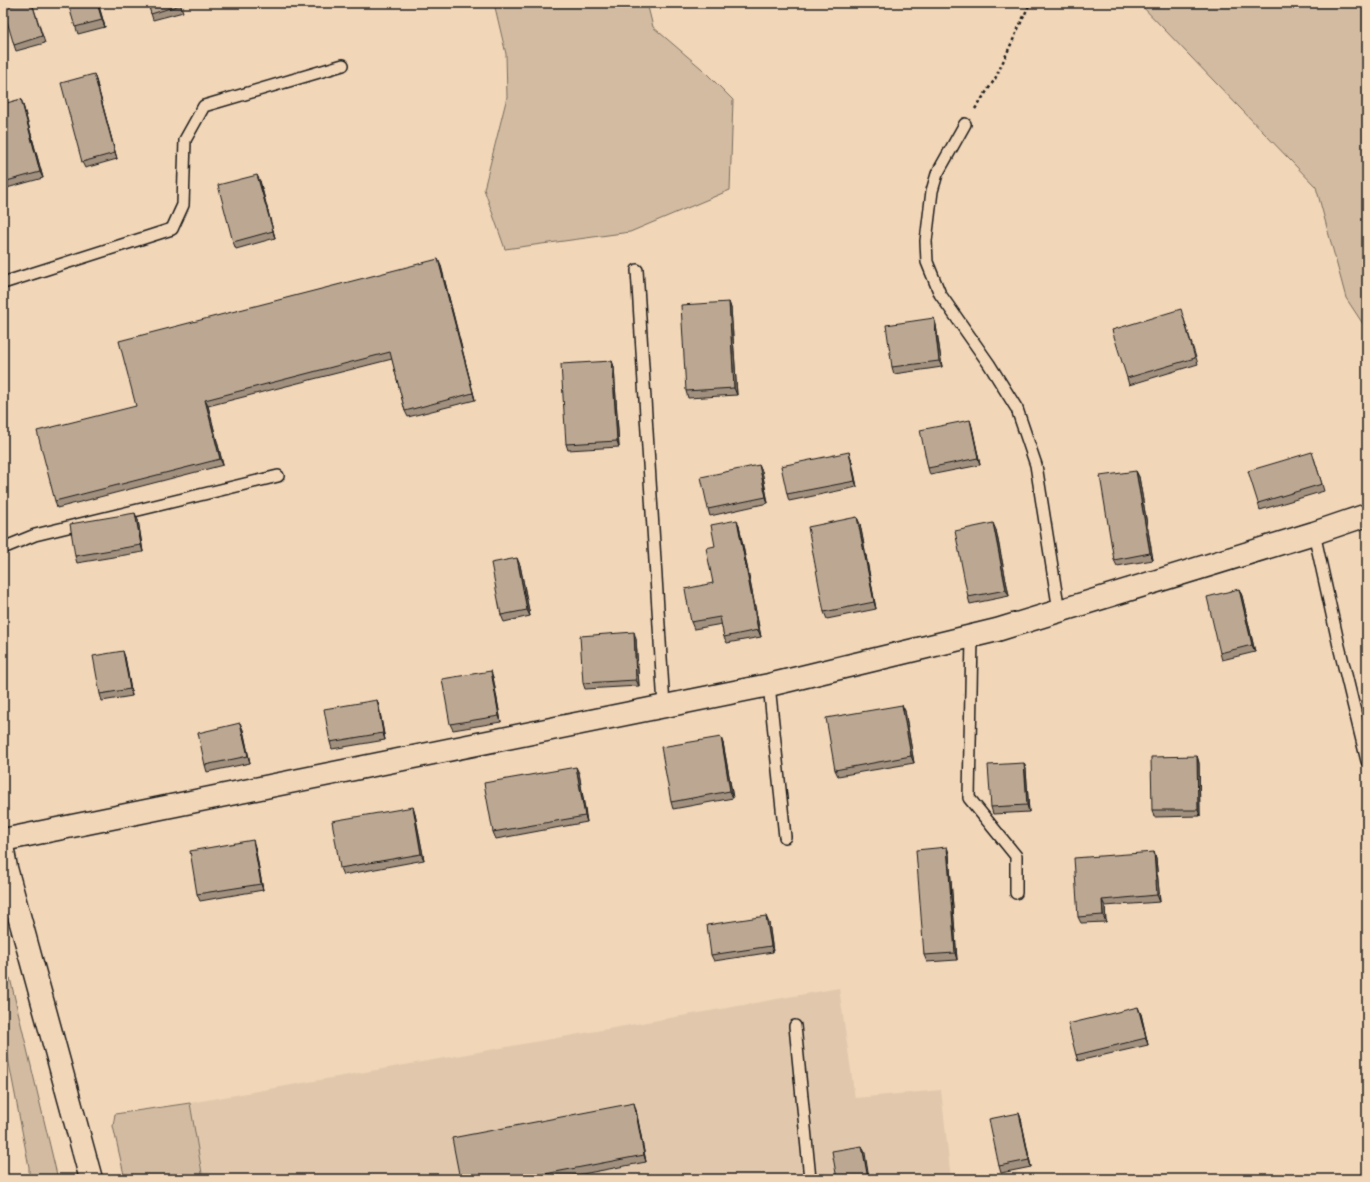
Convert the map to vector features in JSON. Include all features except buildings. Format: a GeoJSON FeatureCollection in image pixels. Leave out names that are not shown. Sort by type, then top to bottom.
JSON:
{"type":"FeatureCollection","features":[{"type":"Feature","properties":{"kind":"street"},"geometry":{"type":"LineString","coordinates":[[3,840],[769,685],[972,637],[1314,533],[1367,515]]}},
{"type":"Feature","properties":{"kind":"street"},"geometry":{"type":"LineString","coordinates":[[4,863],[91,1179]]}},
{"type":"Feature","properties":{"kind":"lane"},"geometry":{"type":"LineString","coordinates":[[3,283],[172,229],[183,205],[185,140],[204,106],[343,65]]}},
{"type":"Feature","properties":{"kind":"lane"},"geometry":{"type":"LineString","coordinates":[[966,124],[937,174],[932,191],[926,241],[927,262],[940,294],[989,364],[1017,409],[1036,465],[1058,611]]}},
{"type":"Feature","properties":{"kind":"lane"},"geometry":{"type":"LineString","coordinates":[[637,270],[664,706]]}},
{"type":"Feature","properties":{"kind":"lane"},"geometry":{"type":"LineString","coordinates":[[3,548],[35,535],[278,476]]}},
{"type":"Feature","properties":{"kind":"lane"},"geometry":{"type":"LineString","coordinates":[[1314,533],[1367,762]]}},
{"type":"Feature","properties":{"kind":"lane"},"geometry":{"type":"LineString","coordinates":[[972,637],[968,798],[1016,856],[1016,894]]}},
{"type":"Feature","properties":{"kind":"lane"},"geometry":{"type":"LineString","coordinates":[[769,685],[785,836]]}},
{"type":"Feature","properties":{"kind":"lane"},"geometry":{"type":"LineString","coordinates":[[795,1026],[810,1179]]}},
{"type":"Feature","properties":{"kind":"path"},"geometry":{"type":"LineString","coordinates":[[966,124],[995,78],[1030,3]]}},
{"type":"Feature","properties":{"kind":"shaded area"},"geometry":{"type":"Polygon","coordinates":[[[494,3],[647,3],[653,27],[701,68],[733,100],[730,190],[630,232],[505,249],[484,189],[507,97],[506,54],[494,3]]]}},
{"type":"Feature","properties":{"kind":"shaded area"},"geometry":{"type":"Polygon","coordinates":[[[1139,3],[1367,3],[1367,330],[1346,298],[1316,187],[1139,3]]]}},
{"type":"Feature","properties":{"kind":"shaded area"},"geometry":{"type":"Polygon","coordinates":[[[3,976],[10,978],[58,1179],[29,1179],[29,1167],[3,1032],[3,976]]]}},
{"type":"Feature","properties":{"kind":"shaded area"},"geometry":{"type":"Polygon","coordinates":[[[839,988],[855,1098],[941,1090],[951,1179],[203,1179],[190,1103],[839,988]]]}},
{"type":"Feature","properties":{"kind":"shaded area"},"geometry":{"type":"Polygon","coordinates":[[[190,1103],[203,1179],[125,1179],[113,1126],[115,1114],[190,1103]]]}}]}
